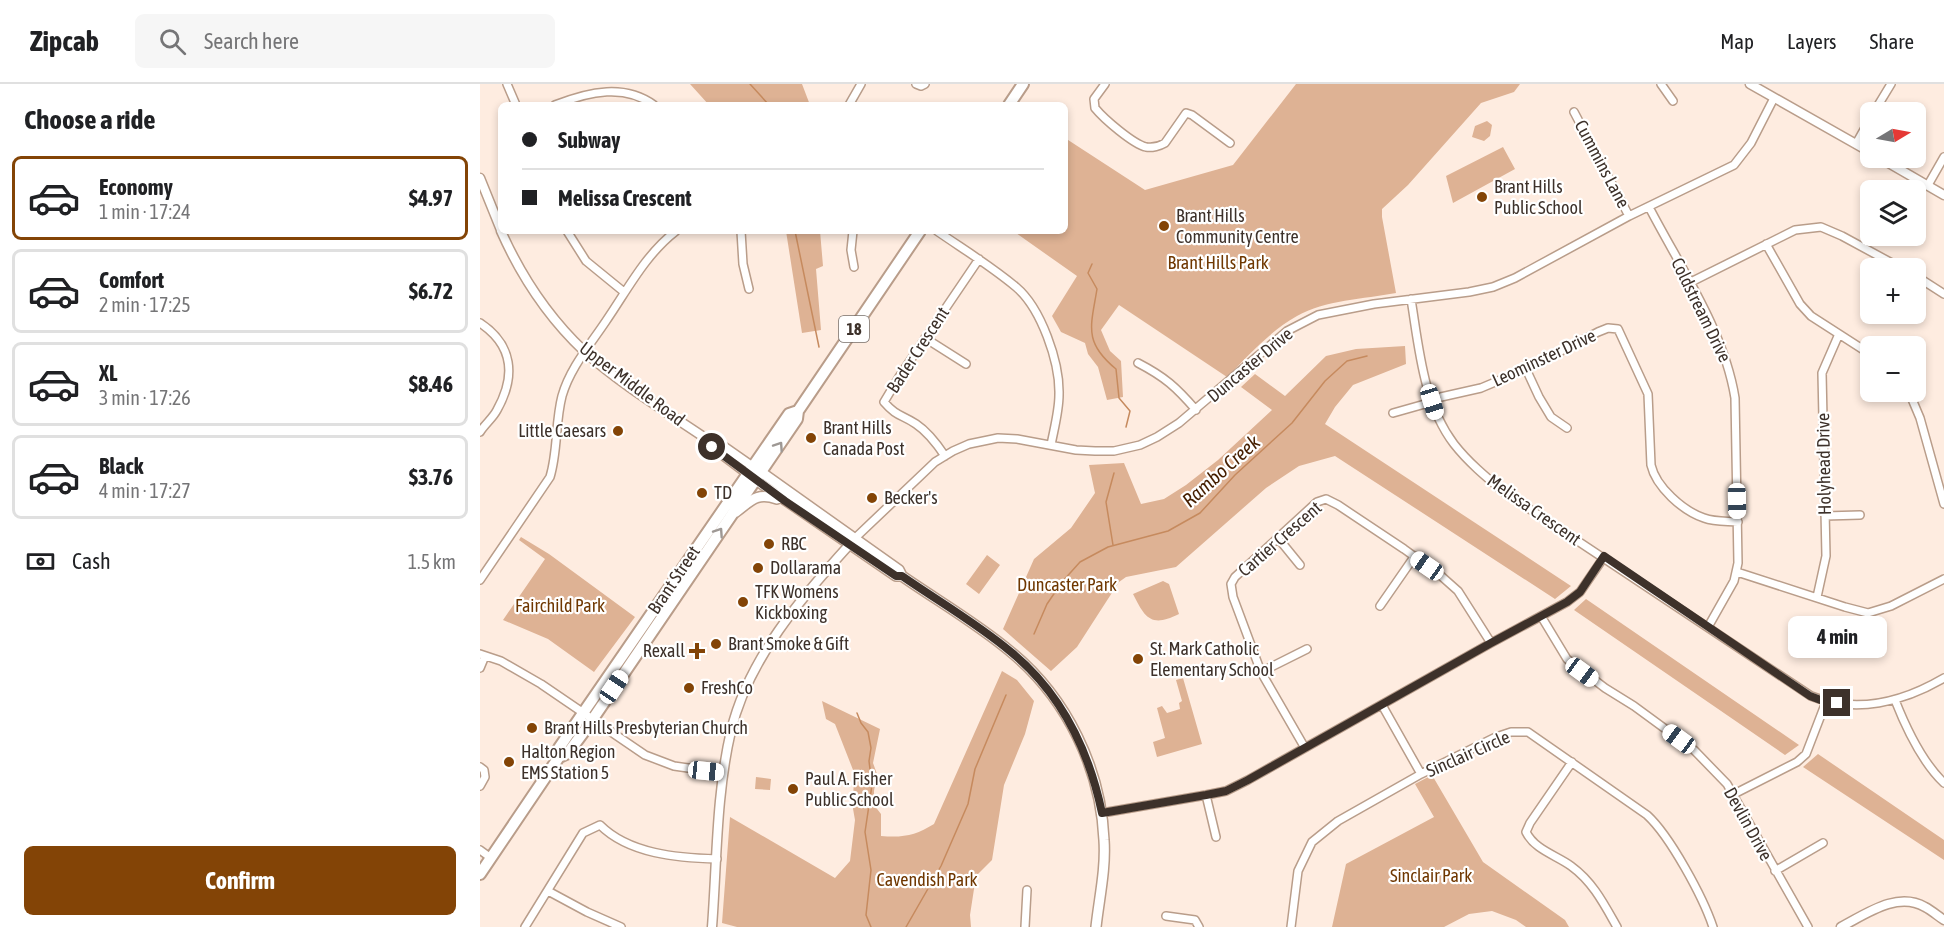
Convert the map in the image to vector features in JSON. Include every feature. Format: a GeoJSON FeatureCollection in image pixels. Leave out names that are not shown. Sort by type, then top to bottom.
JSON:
{"type":"FeatureCollection","features":[{"type":"Feature","properties":{"kind":"main road"},"geometry":{"type":"LineString","coordinates":[[1011,102],[1023,84]]}},
{"type":"Feature","properties":{"kind":"main road","name":"Brant Street"},"geometry":{"type":"LineString","coordinates":[[587,716],[731,515],[789,414],[798,411],[918,234]]}},
{"type":"Feature","properties":{"kind":"main road","name":"Brant Street"},"geometry":{"type":"LineString","coordinates":[[480,874],[559,757],[568,753],[587,716],[754,473]]}},
{"type":"Feature","properties":{"kind":"main road","name":"Upper Middle Road"},"geometry":{"type":"LineString","coordinates":[[754,473],[785,501],[899,570],[902,576],[994,639],[1027,667],[1046,688],[1072,726],[1097,786],[1105,843],[1096,927]]}},
{"type":"Feature","properties":{"kind":"main road","name":"Upper Middle Road"},"geometry":{"type":"LineString","coordinates":[[754,473],[852,541]]}},
{"type":"Feature","properties":{"kind":"main road"},"geometry":{"type":"LineString","coordinates":[[731,515],[755,497],[770,496],[785,501]]}},
{"type":"Feature","properties":{"kind":"street"},"geometry":{"type":"LineString","coordinates":[[507,84],[515,102]]}},
{"type":"Feature","properties":{"kind":"street"},"geometry":{"type":"LineString","coordinates":[[563,102],[609,84],[643,91],[652,102]]}},
{"type":"Feature","properties":{"kind":"street"},"geometry":{"type":"LineString","coordinates":[[851,102],[861,84]]}},
{"type":"Feature","properties":{"kind":"street"},"geometry":{"type":"LineString","coordinates":[[916,84],[921,86],[925,84]]}},
{"type":"Feature","properties":{"kind":"street"},"geometry":{"type":"LineString","coordinates":[[1105,84],[1094,99],[1095,108],[1126,135],[1146,147],[1161,146],[1165,143],[1186,113],[1230,143]]}},
{"type":"Feature","properties":{"kind":"street"},"geometry":{"type":"LineString","coordinates":[[1661,84],[1673,101]]}},
{"type":"Feature","properties":{"kind":"street"},"geometry":{"type":"LineString","coordinates":[[1750,84],[1860,146]]}},
{"type":"Feature","properties":{"kind":"street"},"geometry":{"type":"LineString","coordinates":[[1880,102],[1891,84]]}},
{"type":"Feature","properties":{"kind":"street","name":"Duncaster Drive"},"geometry":{"type":"LineString","coordinates":[[852,541],[919,477],[945,456],[969,444],[998,438],[1017,439],[1095,452],[1114,451],[1140,445],[1157,437],[1196,410],[1287,331],[1305,321],[1334,311],[1493,287],[1558,256],[1629,216],[1734,165],[1751,143],[1774,98]]}},
{"type":"Feature","properties":{"kind":"street","name":"Cummins Lane"},"geometry":{"type":"LineString","coordinates":[[1574,112],[1629,216]]}},
{"type":"Feature","properties":{"kind":"street"},"geometry":{"type":"LineString","coordinates":[[1856,144],[1860,137]]}},
{"type":"Feature","properties":{"kind":"street"},"geometry":{"type":"LineString","coordinates":[[1928,185],[1944,157]]}},
{"type":"Feature","properties":{"kind":"street"},"geometry":{"type":"LineString","coordinates":[[1898,168],[1944,195]]}},
{"type":"Feature","properties":{"kind":"street","name":"Upper Middle Road"},"geometry":{"type":"LineString","coordinates":[[480,178],[498,223]]}},
{"type":"Feature","properties":{"kind":"street","name":"Coldstream Drive"},"geometry":{"type":"LineString","coordinates":[[1649,207],[1722,347],[1735,398],[1737,572],[1725,599],[1708,627]]}},
{"type":"Feature","properties":{"kind":"street"},"geometry":{"type":"LineString","coordinates":[[1689,283],[1795,230],[1821,227],[1883,258]]}},
{"type":"Feature","properties":{"kind":"street","name":"Upper Middle Road"},"geometry":{"type":"LineString","coordinates":[[502,234],[530,287],[545,308],[585,352],[711,442],[716,441],[754,473]]}},
{"type":"Feature","properties":{"kind":"street"},"geometry":{"type":"LineString","coordinates":[[569,234],[586,261],[624,292]]}},
{"type":"Feature","properties":{"kind":"street"},"geometry":{"type":"LineString","coordinates":[[480,580],[550,477],[555,462],[562,399],[569,379],[624,292],[651,255],[672,234]]}},
{"type":"Feature","properties":{"kind":"street"},"geometry":{"type":"LineString","coordinates":[[741,234],[748,289]]}},
{"type":"Feature","properties":{"kind":"street"},"geometry":{"type":"LineString","coordinates":[[854,234],[851,250],[854,267]]}},
{"type":"Feature","properties":{"kind":"street"},"geometry":{"type":"LineString","coordinates":[[942,234],[1017,288],[1035,310],[1059,376],[1059,398],[1051,445]]}},
{"type":"Feature","properties":{"kind":"street"},"geometry":{"type":"LineString","coordinates":[[1766,244],[1800,304],[1811,316],[1860,348]]}},
{"type":"Feature","properties":{"kind":"street","name":"Bader Crescent"},"geometry":{"type":"LineString","coordinates":[[945,456],[930,436],[915,423],[893,413],[884,402],[979,259]]}},
{"type":"Feature","properties":{"kind":"street"},"geometry":{"type":"LineString","coordinates":[[1926,282],[1944,294]]}},
{"type":"Feature","properties":{"kind":"street","name":"Melissa Crescent"},"geometry":{"type":"LineString","coordinates":[[1411,299],[1424,374],[1436,415],[1453,443],[1485,477],[1504,492],[1604,556],[1810,696],[1826,702],[1874,705],[1925,689],[1944,678]]}},
{"type":"Feature","properties":{"kind":"street"},"geometry":{"type":"LineString","coordinates":[[480,323],[500,341],[507,354],[509,368],[508,385],[503,399],[480,432]]}},
{"type":"Feature","properties":{"kind":"street","name":"Leominster Drive"},"geometry":{"type":"LineString","coordinates":[[1393,413],[1432,402],[1441,397],[1481,388],[1526,369],[1598,332],[1608,328],[1618,329],[1648,394],[1653,475],[1660,486],[1696,515],[1718,521],[1738,522]]}},
{"type":"Feature","properties":{"kind":"street","name":"Holyhead Drive"},"geometry":{"type":"LineString","coordinates":[[1817,597],[1826,556],[1822,373],[1839,334]]}},
{"type":"Feature","properties":{"kind":"street"},"geometry":{"type":"LineString","coordinates":[[925,338],[966,364]]}},
{"type":"Feature","properties":{"kind":"street"},"geometry":{"type":"LineString","coordinates":[[1138,363],[1162,375],[1196,410]]}},
{"type":"Feature","properties":{"kind":"street"},"geometry":{"type":"LineString","coordinates":[[1526,369],[1551,417],[1567,428]]}},
{"type":"Feature","properties":{"kind":"street"},"geometry":{"type":"LineString","coordinates":[[1913,402],[1920,418],[1944,504]]}},
{"type":"Feature","properties":{"kind":"street","name":"Cartier Crescent"},"geometry":{"type":"LineString","coordinates":[[1305,748],[1261,672],[1233,597],[1231,584],[1235,577],[1317,502],[1326,499],[1440,575],[1458,591],[1491,643]]}},
{"type":"Feature","properties":{"kind":"street"},"geometry":{"type":"LineString","coordinates":[[1825,516],[1860,515]]}},
{"type":"Feature","properties":{"kind":"street"},"geometry":{"type":"LineString","coordinates":[[1278,538],[1300,565]]}},
{"type":"Feature","properties":{"kind":"street"},"geometry":{"type":"LineString","coordinates":[[712,927],[723,773],[732,727],[741,699],[757,666],[811,586],[852,541]]}},
{"type":"Feature","properties":{"kind":"street"},"geometry":{"type":"LineString","coordinates":[[1102,813],[1226,791],[1567,602],[1580,592],[1604,556]]}},
{"type":"Feature","properties":{"kind":"street"},"geometry":{"type":"LineString","coordinates":[[1380,606],[1414,557]]}},
{"type":"Feature","properties":{"kind":"street"},"geometry":{"type":"LineString","coordinates":[[1737,572],[1845,607],[1868,612],[1892,606],[1944,579]]}},
{"type":"Feature","properties":{"kind":"street","name":"Devlin Drive"},"geometry":{"type":"LineString","coordinates":[[1541,616],[1567,659],[1694,750],[1727,784],[1808,927]]}},
{"type":"Feature","properties":{"kind":"street"},"geometry":{"type":"LineString","coordinates":[[1261,672],[1307,649]]}},
{"type":"Feature","properties":{"kind":"street"},"geometry":{"type":"LineString","coordinates":[[480,668],[483,655],[519,671],[645,755],[687,769],[723,773]]}},
{"type":"Feature","properties":{"kind":"street"},"geometry":{"type":"LineString","coordinates":[[1895,700],[1902,718],[1925,759],[1944,783]]}},
{"type":"Feature","properties":{"kind":"street"},"geometry":{"type":"LineString","coordinates":[[1734,794],[1797,762],[1806,754],[1826,702]]}},
{"type":"Feature","properties":{"kind":"street"},"geometry":{"type":"LineString","coordinates":[[1382,705],[1421,774]]}},
{"type":"Feature","properties":{"kind":"street","name":"Sinclair Circle"},"geometry":{"type":"LineString","coordinates":[[1291,927],[1298,871],[1312,842],[1338,821],[1421,774],[1511,732],[1528,732],[1647,815],[1666,837],[1708,911],[1713,927]]}},
{"type":"Feature","properties":{"kind":"street"},"geometry":{"type":"LineString","coordinates":[[1572,762],[1526,832],[1529,840],[1571,866],[1590,882],[1617,927]]}},
{"type":"Feature","properties":{"kind":"street"},"geometry":{"type":"LineString","coordinates":[[480,767],[484,770],[485,777],[480,786]]}},
{"type":"Feature","properties":{"kind":"street"},"geometry":{"type":"LineString","coordinates":[[1206,795],[1216,837]]}},
{"type":"Feature","properties":{"kind":"street"},"geometry":{"type":"LineString","coordinates":[[525,927],[583,834],[595,826],[600,825],[613,837],[657,852],[717,859]]}},
{"type":"Feature","properties":{"kind":"street"},"geometry":{"type":"LineString","coordinates":[[1775,871],[1823,843]]}},
{"type":"Feature","properties":{"kind":"street"},"geometry":{"type":"LineString","coordinates":[[480,850],[491,858]]}},
{"type":"Feature","properties":{"kind":"street"},"geometry":{"type":"LineString","coordinates":[[1025,927],[1028,890]]}},
{"type":"Feature","properties":{"kind":"street"},"geometry":{"type":"LineString","coordinates":[[549,891],[621,927]]}},
{"type":"Feature","properties":{"kind":"street"},"geometry":{"type":"LineString","coordinates":[[1841,927],[1888,904],[1906,901],[1923,906],[1944,920]]}},
{"type":"Feature","properties":{"kind":"street"},"geometry":{"type":"LineString","coordinates":[[1166,916],[1195,920],[1199,927]]}},
{"type":"Feature","properties":{"kind":"green space"},"geometry":{"type":"Polygon","coordinates":[[[690,84],[802,84],[809,102],[706,102],[690,84]]]}},
{"type":"Feature","properties":{"kind":"green space","name":"Brant Hills Park"},"geometry":{"type":"Polygon","coordinates":[[[1296,84],[1520,84],[1514,92],[1481,103],[1408,185],[1382,209],[1396,293],[1332,303],[1297,316],[1269,336],[1227,377],[1119,305],[1101,330],[1110,351],[1121,361],[1123,397],[1107,400],[1098,367],[1088,354],[1085,343],[1061,332],[1052,316],[1077,276],[1017,234],[1068,234],[1068,140],[1145,190],[1233,165],[1296,84]]]}},
{"type":"Feature","properties":{"kind":"green space"},"geometry":{"type":"Polygon","coordinates":[[[1487,121],[1492,125],[1490,136],[1484,141],[1472,137],[1475,126],[1487,121]]]}},
{"type":"Feature","properties":{"kind":"green space"},"geometry":{"type":"Polygon","coordinates":[[[1503,147],[1515,169],[1453,203],[1446,176],[1503,147]]]}},
{"type":"Feature","properties":{"kind":"green space"},"geometry":{"type":"Polygon","coordinates":[[[786,234],[820,234],[823,266],[816,269],[821,330],[802,333],[786,234]]]}},
{"type":"Feature","properties":{"kind":"green space","name":"Duncaster Park"},"geometry":{"type":"Polygon","coordinates":[[[1405,346],[1406,364],[1353,385],[1325,424],[1571,586],[1555,599],[1335,456],[1299,466],[1266,488],[1176,567],[1126,577],[1119,582],[1077,647],[1051,671],[1003,629],[1034,559],[1071,528],[1095,493],[1089,465],[1124,463],[1141,504],[1164,499],[1218,460],[1272,410],[1241,387],[1255,374],[1285,396],[1326,356],[1356,349],[1405,346]]]}},
{"type":"Feature","properties":{"kind":"green space","name":"Fairchild Park"},"geometry":{"type":"Polygon","coordinates":[[[521,537],[549,554],[635,617],[594,672],[548,639],[503,620],[545,559],[519,540],[521,537]]]}},
{"type":"Feature","properties":{"kind":"green space"},"geometry":{"type":"Polygon","coordinates":[[[987,555],[1000,565],[979,594],[966,584],[987,555]]]}},
{"type":"Feature","properties":{"kind":"green space"},"geometry":{"type":"Polygon","coordinates":[[[1163,581],[1169,584],[1179,614],[1155,620],[1145,615],[1133,594],[1163,581]]]}},
{"type":"Feature","properties":{"kind":"green space"},"geometry":{"type":"Polygon","coordinates":[[[1586,599],[1799,745],[1785,755],[1574,610],[1586,599]]]}},
{"type":"Feature","properties":{"kind":"green space","name":"Cavendish Park"},"geometry":{"type":"Polygon","coordinates":[[[1002,671],[1017,680],[1034,701],[1025,734],[1004,785],[992,860],[976,876],[970,915],[971,927],[737,927],[722,923],[730,817],[835,878],[850,861],[855,820],[852,803],[855,775],[835,724],[826,719],[822,701],[880,729],[873,763],[877,774],[874,805],[881,814],[881,836],[903,836],[921,831],[934,824],[1002,671]]]}},
{"type":"Feature","properties":{"kind":"green space"},"geometry":{"type":"Polygon","coordinates":[[[1183,678],[1202,744],[1157,757],[1153,742],[1165,738],[1157,708],[1162,706],[1167,713],[1180,709],[1179,703],[1182,701],[1176,680],[1183,678]]]}},
{"type":"Feature","properties":{"kind":"green space"},"geometry":{"type":"Polygon","coordinates":[[[1818,754],[1944,840],[1944,860],[1803,767],[1818,754]]]}},
{"type":"Feature","properties":{"kind":"green space","name":"Sinclair Park"},"geometry":{"type":"Polygon","coordinates":[[[1432,775],[1483,862],[1565,920],[1569,927],[1526,927],[1516,920],[1492,911],[1469,914],[1444,927],[1332,927],[1346,864],[1434,817],[1415,784],[1432,775]]]}},
{"type":"Feature","properties":{"kind":"green space"},"geometry":{"type":"Polygon","coordinates":[[[756,777],[771,779],[770,790],[755,789],[756,777]]]}},
{"type":"Feature","properties":{"kind":"waterway","name":"Rambo Creek"},"geometry":{"type":"LineString","coordinates":[[750,84],[766,102]]}},
{"type":"Feature","properties":{"kind":"waterway","name":"Rambo Creek"},"geometry":{"type":"LineString","coordinates":[[796,234],[819,347]]}},
{"type":"Feature","properties":{"kind":"waterway"},"geometry":{"type":"LineString","coordinates":[[1092,264],[1088,273],[1097,289],[1092,333],[1098,350],[1116,369],[1119,398],[1130,411],[1126,427]]}},
{"type":"Feature","properties":{"kind":"waterway","name":"Rambo Creek"},"geometry":{"type":"LineString","coordinates":[[1034,634],[1047,604],[1080,562],[1108,547],[1168,531],[1200,513],[1235,475],[1292,423],[1325,381],[1347,361],[1367,356]]}},
{"type":"Feature","properties":{"kind":"waterway"},"geometry":{"type":"LineString","coordinates":[[1113,545],[1106,502],[1114,473]]}},
{"type":"Feature","properties":{"kind":"waterway","name":"Rambo Creek"},"geometry":{"type":"LineString","coordinates":[[906,927],[941,866],[968,804],[975,769],[1006,695]]}},
{"type":"Feature","properties":{"kind":"waterway"},"geometry":{"type":"LineString","coordinates":[[857,713],[868,732],[871,748],[869,761],[872,785],[865,832],[871,870],[866,915],[871,927]]}},
{"type":"Feature","properties":{"kind":"place","name":"Brant Hills Public School"},"geometry":{"type":"Point","coordinates":[1482,197]}},
{"type":"Feature","properties":{"kind":"place","name":"Brant Hills Community Centre"},"geometry":{"type":"Point","coordinates":[1164,226]}},
{"type":"Feature","properties":{"kind":"place","name":"Little Caesars"},"geometry":{"type":"Point","coordinates":[618,431]}},
{"type":"Feature","properties":{"kind":"place","name":"Brant Hills Canada Post"},"geometry":{"type":"Point","coordinates":[811,438]}},
{"type":"Feature","properties":{"kind":"place","name":"TD"},"geometry":{"type":"Point","coordinates":[702,493]}},
{"type":"Feature","properties":{"kind":"place","name":"Becker's"},"geometry":{"type":"Point","coordinates":[872,498]}},
{"type":"Feature","properties":{"kind":"place","name":"RBC"},"geometry":{"type":"Point","coordinates":[769,544]}},
{"type":"Feature","properties":{"kind":"place","name":"Dollarama"},"geometry":{"type":"Point","coordinates":[758,568]}},
{"type":"Feature","properties":{"kind":"place","name":"TFK Womens Kickboxing"},"geometry":{"type":"Point","coordinates":[743,602]}},
{"type":"Feature","properties":{"kind":"place","name":"Brant Smoke & Gift"},"geometry":{"type":"Point","coordinates":[716,644]}},
{"type":"Feature","properties":{"kind":"place","name":"Rexall"},"geometry":{"type":"Point","coordinates":[697,651]}},
{"type":"Feature","properties":{"kind":"place","name":"St. Mark Catholic Elementary School"},"geometry":{"type":"Point","coordinates":[1138,659]}},
{"type":"Feature","properties":{"kind":"place","name":"FreshCo"},"geometry":{"type":"Point","coordinates":[689,688]}},
{"type":"Feature","properties":{"kind":"place","name":"Brant Hills Presbyterian Church"},"geometry":{"type":"Point","coordinates":[532,728]}},
{"type":"Feature","properties":{"kind":"place","name":"Halton Region EMS Station 5"},"geometry":{"type":"Point","coordinates":[509,762]}},
{"type":"Feature","properties":{"kind":"place","name":"Paul A. Fisher Public School"},"geometry":{"type":"Point","coordinates":[793,789]}},
{"type":"Feature","properties":{"kind":"route"},"geometry":{"type":"LineString","coordinates":[[712,447],[785,501],[896,576],[902,576],[994,639],[1027,667],[1059,705],[1076,733],[1097,786],[1102,813],[1226,791],[1248,780],[1567,602],[1580,592],[1604,556],[1810,696],[1837,703]]}}]}
